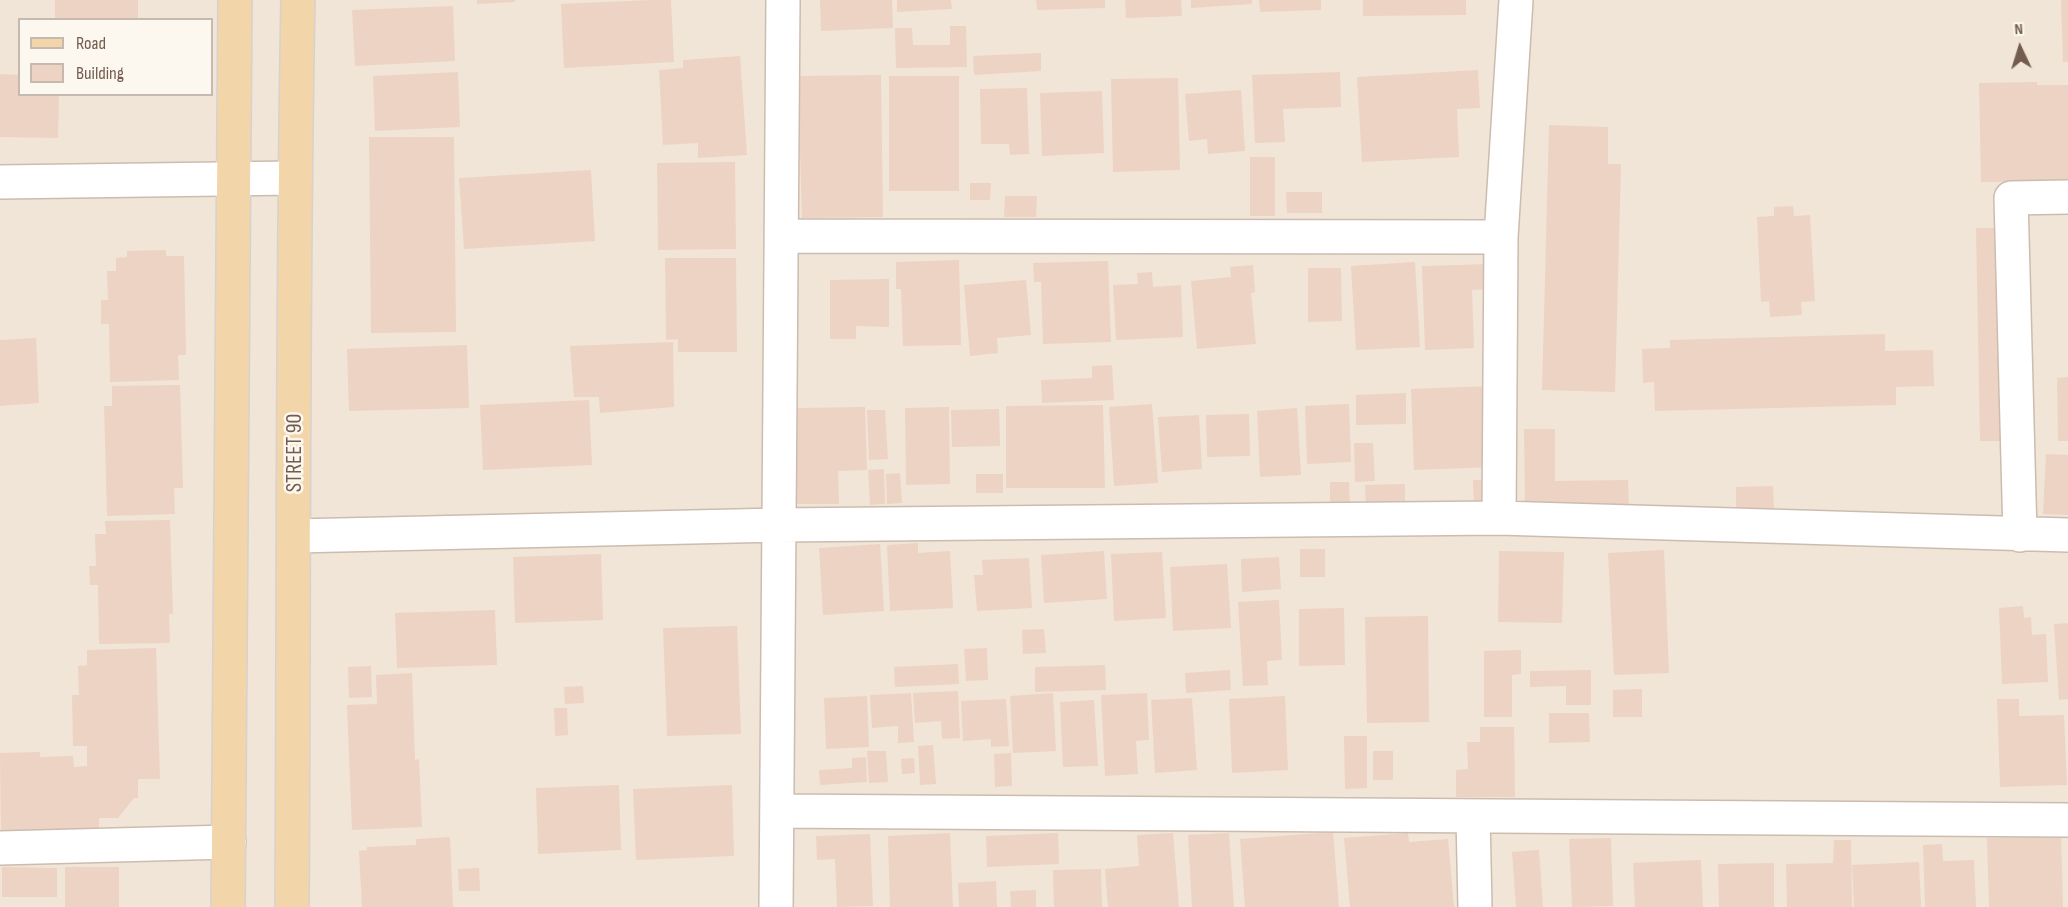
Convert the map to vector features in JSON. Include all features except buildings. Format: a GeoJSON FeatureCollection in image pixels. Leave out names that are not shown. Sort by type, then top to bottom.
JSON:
{"type":"FeatureCollection","features":[{"type":"Feature","properties":{"kind":"main road"},"geometry":{"type":"LineString","coordinates":[[228,907],[235,0]]}},
{"type":"Feature","properties":{"kind":"main road","name":"STREET 90"},"geometry":{"type":"LineString","coordinates":[[292,907],[295,536],[294,178],[298,0]]}},
{"type":"Feature","properties":{"kind":"street"},"geometry":{"type":"LineString","coordinates":[[776,907],[783,0]]}},
{"type":"Feature","properties":{"kind":"street"},"geometry":{"type":"LineString","coordinates":[[1499,518],[1501,237],[1516,0]]}},
{"type":"Feature","properties":{"kind":"street"},"geometry":{"type":"LineString","coordinates":[[0,182],[294,178]]}},
{"type":"Feature","properties":{"kind":"street"},"geometry":{"type":"LineString","coordinates":[[2020,535],[2011,198],[2068,197]]}},
{"type":"Feature","properties":{"kind":"street"},"geometry":{"type":"LineString","coordinates":[[781,236],[1501,237]]}},
{"type":"Feature","properties":{"kind":"street"},"geometry":{"type":"LineString","coordinates":[[295,536],[779,525],[1499,518],[2068,535]]}},
{"type":"Feature","properties":{"kind":"street"},"geometry":{"type":"LineString","coordinates":[[777,811],[2068,820]]}},
{"type":"Feature","properties":{"kind":"street"},"geometry":{"type":"LineString","coordinates":[[1473,816],[1475,907]]}},
{"type":"Feature","properties":{"kind":"street"},"geometry":{"type":"LineString","coordinates":[[0,848],[229,842]]}},
{"type":"Feature","properties":{"kind":"shaded area"},"geometry":{"type":"Polygon","coordinates":[[[0,0],[2068,0],[2068,907],[0,907],[0,0]]]}}]}
